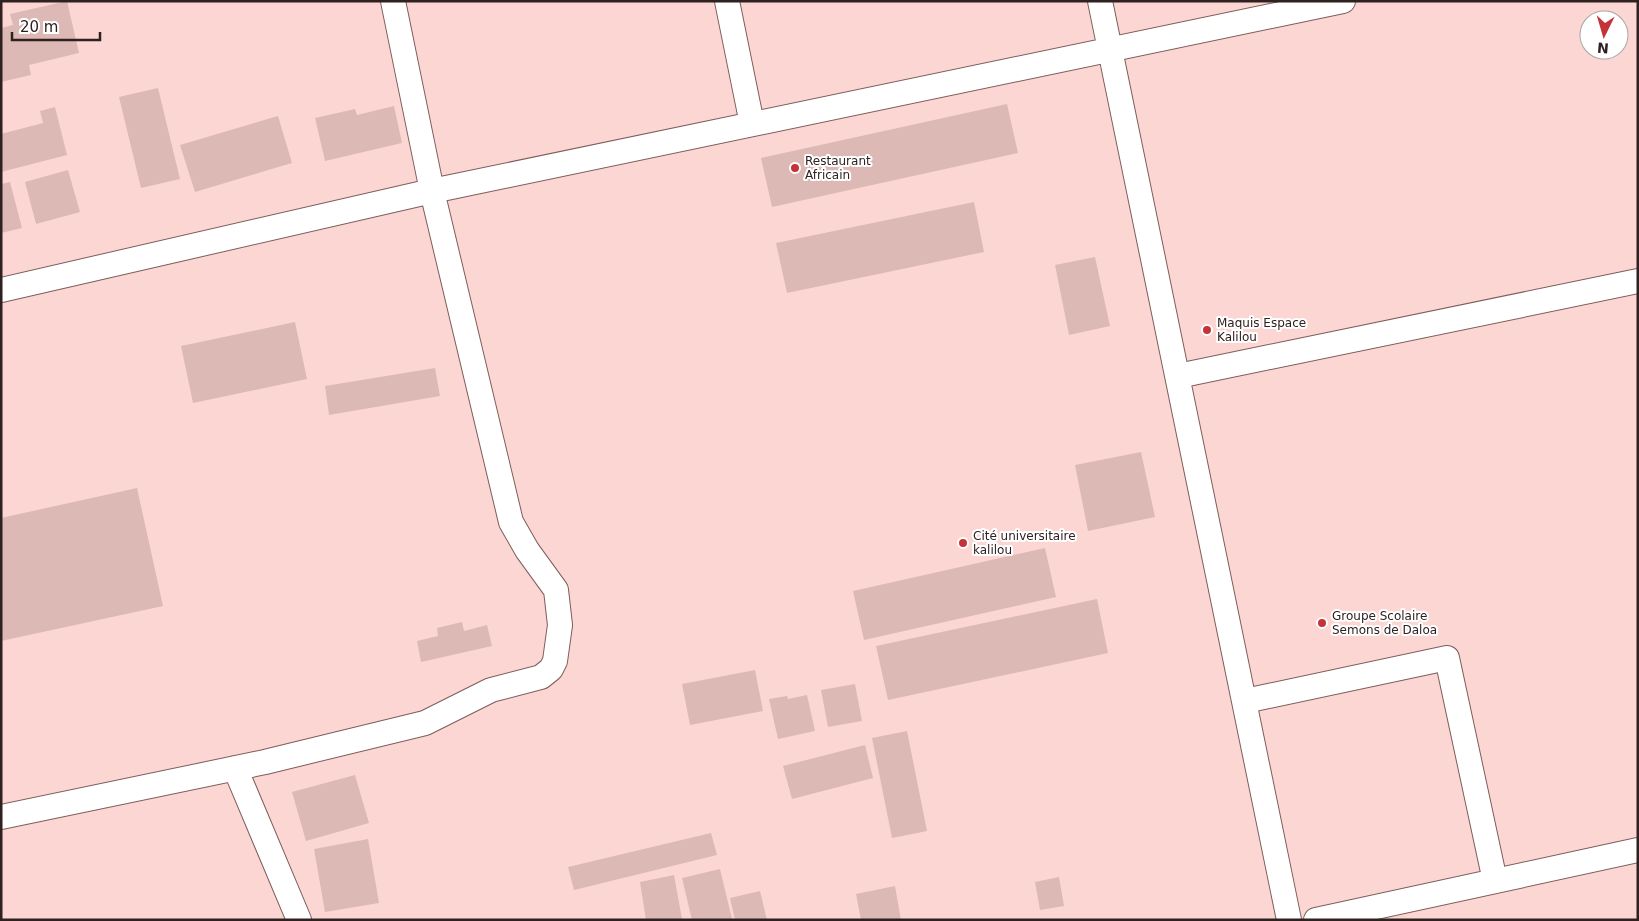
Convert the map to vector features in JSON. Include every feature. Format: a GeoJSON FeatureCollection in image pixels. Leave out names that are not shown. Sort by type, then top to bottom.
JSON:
{"type":"FeatureCollection","features":[{"type":"Feature","properties":{"kind":"street"},"geometry":{"type":"LineString","coordinates":[[1,817],[265,762],[425,723],[491,690],[541,677],[551,669],[555,661],[560,625],[556,590],[527,550],[511,522],[432,190],[394,1]]}},
{"type":"Feature","properties":{"kind":"street"},"geometry":{"type":"LineString","coordinates":[[727,1],[752,124]]}},
{"type":"Feature","properties":{"kind":"street"},"geometry":{"type":"LineString","coordinates":[[1100,1],[1289,920]]}},
{"type":"Feature","properties":{"kind":"street"},"geometry":{"type":"LineString","coordinates":[[1,290],[432,190],[1343,1]]}},
{"type":"Feature","properties":{"kind":"street"},"geometry":{"type":"LineString","coordinates":[[1178,376],[1638,281]]}},
{"type":"Feature","properties":{"kind":"street"},"geometry":{"type":"LineString","coordinates":[[1244,701],[1447,658],[1495,881]]}},
{"type":"Feature","properties":{"kind":"street"},"geometry":{"type":"LineString","coordinates":[[235,768],[299,920]]}},
{"type":"Feature","properties":{"kind":"street"},"geometry":{"type":"LineString","coordinates":[[1316,920],[1638,850]]}},
{"type":"Feature","properties":{"kind":"building"},"geometry":{"type":"Polygon","coordinates":[[[67,1],[79,53],[29,65],[31,75],[1,82],[1,28],[13,25],[10,14],[67,1]]]}},
{"type":"Feature","properties":{"kind":"building"},"geometry":{"type":"Polygon","coordinates":[[[158,88],[180,179],[141,188],[119,97],[158,88]]]}},
{"type":"Feature","properties":{"kind":"building"},"geometry":{"type":"Polygon","coordinates":[[[1007,104],[1018,153],[772,207],[761,158],[1007,104]]]}},
{"type":"Feature","properties":{"kind":"building"},"geometry":{"type":"Polygon","coordinates":[[[394,106],[402,143],[325,161],[315,118],[355,109],[357,115],[394,106]]]}},
{"type":"Feature","properties":{"kind":"building"},"geometry":{"type":"Polygon","coordinates":[[[55,107],[67,155],[1,172],[1,134],[43,123],[40,111],[55,107]]]}},
{"type":"Feature","properties":{"kind":"building"},"geometry":{"type":"Polygon","coordinates":[[[278,116],[292,163],[195,192],[180,145],[278,116]]]}},
{"type":"Feature","properties":{"kind":"building"},"geometry":{"type":"Polygon","coordinates":[[[68,170],[80,212],[36,224],[25,182],[68,170]]]}},
{"type":"Feature","properties":{"kind":"building"},"geometry":{"type":"Polygon","coordinates":[[[10,182],[22,228],[1,233],[1,184],[10,182]]]}},
{"type":"Feature","properties":{"kind":"building"},"geometry":{"type":"Polygon","coordinates":[[[974,202],[984,252],[787,293],[776,243],[974,202]]]}},
{"type":"Feature","properties":{"kind":"building"},"geometry":{"type":"Polygon","coordinates":[[[1095,257],[1110,326],[1069,335],[1055,265],[1095,257]]]}},
{"type":"Feature","properties":{"kind":"building"},"geometry":{"type":"Polygon","coordinates":[[[295,322],[307,379],[193,403],[181,346],[295,322]]]}},
{"type":"Feature","properties":{"kind":"building"},"geometry":{"type":"Polygon","coordinates":[[[435,368],[440,396],[329,415],[325,386],[435,368]]]}},
{"type":"Feature","properties":{"kind":"building"},"geometry":{"type":"Polygon","coordinates":[[[1141,452],[1155,517],[1088,531],[1075,465],[1141,452]]]}},
{"type":"Feature","properties":{"kind":"building"},"geometry":{"type":"Polygon","coordinates":[[[137,488],[163,606],[1,641],[1,518],[137,488]]]}},
{"type":"Feature","properties":{"kind":"building"},"geometry":{"type":"Polygon","coordinates":[[[1045,548],[1056,597],[864,640],[853,591],[1045,548]]]}},
{"type":"Feature","properties":{"kind":"building"},"geometry":{"type":"Polygon","coordinates":[[[1097,599],[1108,653],[888,700],[876,646],[1097,599]]]}},
{"type":"Feature","properties":{"kind":"building"},"geometry":{"type":"Polygon","coordinates":[[[462,622],[464,631],[487,625],[492,646],[421,662],[417,641],[438,636],[437,628],[462,622]]]}},
{"type":"Feature","properties":{"kind":"building"},"geometry":{"type":"Polygon","coordinates":[[[755,670],[763,711],[690,725],[682,684],[755,670]]]}},
{"type":"Feature","properties":{"kind":"building"},"geometry":{"type":"Polygon","coordinates":[[[855,684],[862,721],[828,727],[821,690],[855,684]]]}},
{"type":"Feature","properties":{"kind":"building"},"geometry":{"type":"Polygon","coordinates":[[[807,695],[815,731],[778,739],[769,699],[787,696],[788,699],[807,695]]]}},
{"type":"Feature","properties":{"kind":"building"},"geometry":{"type":"Polygon","coordinates":[[[907,731],[927,831],[892,838],[872,738],[907,731]]]}},
{"type":"Feature","properties":{"kind":"building"},"geometry":{"type":"Polygon","coordinates":[[[865,745],[873,778],[792,799],[783,766],[865,745]]]}},
{"type":"Feature","properties":{"kind":"building"},"geometry":{"type":"Polygon","coordinates":[[[355,775],[369,823],[306,841],[292,792],[355,775]]]}},
{"type":"Feature","properties":{"kind":"building"},"geometry":{"type":"Polygon","coordinates":[[[711,833],[717,855],[574,890],[568,867],[711,833]]]}},
{"type":"Feature","properties":{"kind":"building"},"geometry":{"type":"Polygon","coordinates":[[[368,839],[379,903],[325,912],[314,849],[368,839]]]}},
{"type":"Feature","properties":{"kind":"building"},"geometry":{"type":"Polygon","coordinates":[[[720,869],[732,919],[692,920],[682,878],[720,869]]]}},
{"type":"Feature","properties":{"kind":"building"},"geometry":{"type":"Polygon","coordinates":[[[674,875],[682,919],[646,920],[640,882],[674,875]]]}},
{"type":"Feature","properties":{"kind":"building"},"geometry":{"type":"Polygon","coordinates":[[[1059,877],[1064,906],[1040,910],[1035,882],[1059,877]]]}},
{"type":"Feature","properties":{"kind":"building"},"geometry":{"type":"Polygon","coordinates":[[[895,886],[901,920],[861,920],[856,894],[895,886]]]}},
{"type":"Feature","properties":{"kind":"building"},"geometry":{"type":"Polygon","coordinates":[[[760,891],[767,920],[735,920],[730,898],[760,891]]]}},
{"type":"Feature","properties":{"kind":"place","name":"Restaurant Africain"},"geometry":{"type":"Point","coordinates":[795,168]}},
{"type":"Feature","properties":{"kind":"place","name":"Maquis Espace Kalilou"},"geometry":{"type":"Point","coordinates":[1207,330]}},
{"type":"Feature","properties":{"kind":"place","name":"Cité universitaire kalilou"},"geometry":{"type":"Point","coordinates":[963,543]}},
{"type":"Feature","properties":{"kind":"place","name":"Groupe Scolaire Semons de Daloa"},"geometry":{"type":"Point","coordinates":[1322,623]}}]}
